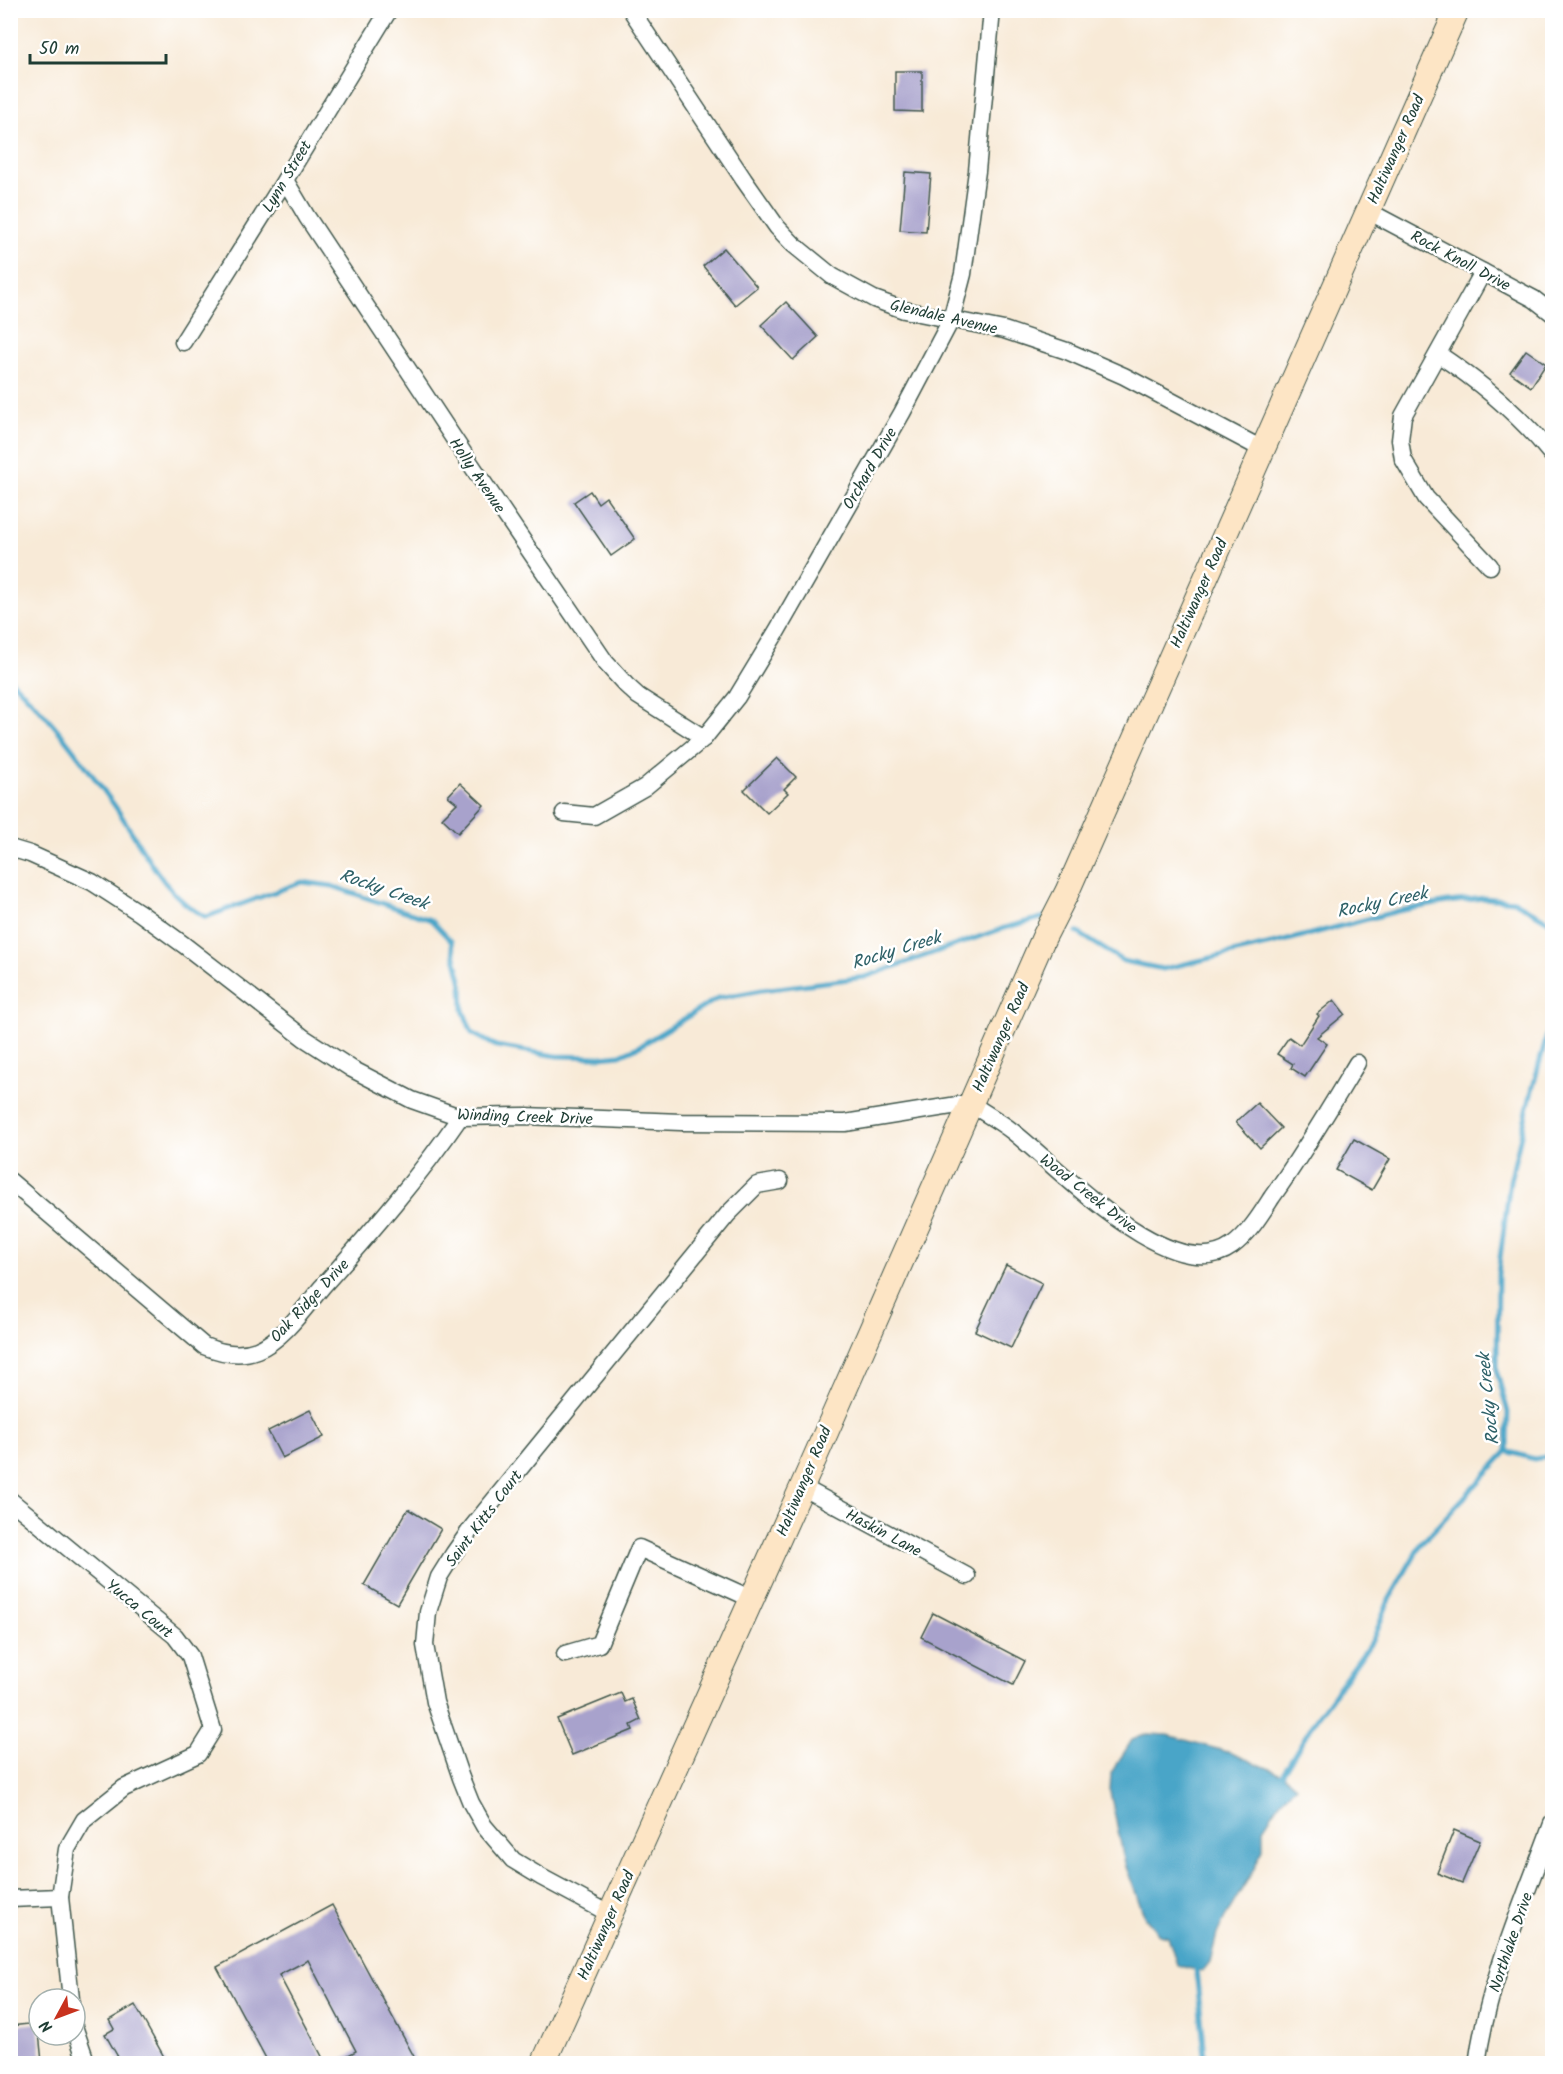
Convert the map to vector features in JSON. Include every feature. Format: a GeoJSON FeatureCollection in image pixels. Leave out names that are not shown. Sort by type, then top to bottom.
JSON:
{"type":"FeatureCollection","features":[{"type":"Feature","properties":{"kind":"street","name":"Lynn Street"},"geometry":{"type":"LineString","coordinates":[[183,342],[389,10]]}},
{"type":"Feature","properties":{"kind":"street","name":"Glendale Avenue"},"geometry":{"type":"LineString","coordinates":[[631,10],[777,226],[794,245],[832,276],[874,299],[904,310],[1004,330],[1067,351],[1124,376],[1262,449]]}},
{"type":"Feature","properties":{"kind":"street","name":"Orchard Drive"},"geometry":{"type":"LineString","coordinates":[[564,813],[594,816],[645,787],[704,738],[736,697],[777,631],[902,413],[951,320],[963,274],[977,171],[992,10]]}},
{"type":"Feature","properties":{"kind":"street","name":"Haltiwanger Road"},"geometry":{"type":"LineString","coordinates":[[543,2064],[802,1487],[970,1103],[1067,892],[1457,10]]}},
{"type":"Feature","properties":{"kind":"street","name":"Holly Avenue"},"geometry":{"type":"LineString","coordinates":[[285,180],[307,218],[448,431],[606,663],[639,696],[704,738]]}},
{"type":"Feature","properties":{"kind":"street","name":"Rock Knoll Drive"},"geometry":{"type":"LineString","coordinates":[[1368,210],[1534,298],[1552,313]]}},
{"type":"Feature","properties":{"kind":"street"},"geometry":{"type":"LineString","coordinates":[[1483,272],[1404,416],[1400,440],[1403,459],[1426,498],[1490,566]]}},
{"type":"Feature","properties":{"kind":"street"},"geometry":{"type":"LineString","coordinates":[[1438,354],[1467,373],[1503,403],[1552,455]]}},
{"type":"Feature","properties":{"kind":"street","name":"Winding Creek Drive"},"geometry":{"type":"LineString","coordinates":[[10,848],[30,854],[101,888],[184,945],[304,1038],[352,1069],[412,1100],[460,1117],[525,1116],[681,1122],[845,1123],[970,1103]]}},
{"type":"Feature","properties":{"kind":"street","name":"Wood Creek Drive"},"geometry":{"type":"LineString","coordinates":[[970,1103],[1012,1131],[1091,1200],[1139,1233],[1178,1252],[1196,1257],[1208,1257],[1221,1253],[1245,1234],[1294,1167],[1357,1063]]}},
{"type":"Feature","properties":{"kind":"street","name":"Oak Ridge Drive"},"geometry":{"type":"LineString","coordinates":[[10,1181],[204,1346],[224,1354],[256,1350],[276,1339],[358,1247],[437,1151],[460,1117]]}},
{"type":"Feature","properties":{"kind":"street","name":"Saint Kitts Court"},"geometry":{"type":"LineString","coordinates":[[610,1914],[513,1860],[484,1826],[461,1778],[435,1702],[425,1645],[428,1612],[439,1577],[473,1526],[720,1222],[757,1185],[780,1181]]}},
{"type":"Feature","properties":{"kind":"street","name":"Haskin Lane"},"geometry":{"type":"LineString","coordinates":[[802,1487],[967,1576]]}},
{"type":"Feature","properties":{"kind":"street","name":"Yucca Court"},"geometry":{"type":"LineString","coordinates":[[10,1500],[175,1635],[190,1656],[213,1730],[198,1754],[124,1788],[84,1820],[67,1850],[60,1897],[70,1987]]}},
{"type":"Feature","properties":{"kind":"street"},"geometry":{"type":"LineString","coordinates":[[565,1654],[600,1644],[639,1548],[752,1599]]}},
{"type":"Feature","properties":{"kind":"street","name":"Northlake Drive"},"geometry":{"type":"LineString","coordinates":[[1477,2064],[1487,2012],[1502,1962],[1552,1824]]}},
{"type":"Feature","properties":{"kind":"street"},"geometry":{"type":"LineString","coordinates":[[10,1899],[60,1897]]}},
{"type":"Feature","properties":{"kind":"street"},"geometry":{"type":"LineString","coordinates":[[81,2047],[87,2064]]}},
{"type":"Feature","properties":{"kind":"water"},"geometry":{"type":"Polygon","coordinates":[[[1147,1734],[1168,1735],[1231,1753],[1282,1774],[1296,1786],[1283,1798],[1263,1828],[1263,1849],[1253,1871],[1224,1919],[1217,1934],[1210,1962],[1202,1972],[1177,1965],[1168,1936],[1159,1934],[1145,1918],[1125,1864],[1110,1792],[1111,1773],[1132,1740],[1147,1734]]]}},
{"type":"Feature","properties":{"kind":"building"},"geometry":{"type":"Polygon","coordinates":[[[895,71],[922,71],[922,112],[895,111],[895,71]]]}},
{"type":"Feature","properties":{"kind":"building"},"geometry":{"type":"Polygon","coordinates":[[[905,172],[931,174],[926,232],[900,230],[905,172]]]}},
{"type":"Feature","properties":{"kind":"building"},"geometry":{"type":"Polygon","coordinates":[[[724,248],[757,287],[735,305],[703,266],[724,248]]]}},
{"type":"Feature","properties":{"kind":"building"},"geometry":{"type":"Polygon","coordinates":[[[786,302],[818,337],[793,360],[761,325],[786,302]]]}},
{"type":"Feature","properties":{"kind":"building"},"geometry":{"type":"Polygon","coordinates":[[[1526,350],[1546,364],[1531,387],[1510,372],[1526,350]]]}},
{"type":"Feature","properties":{"kind":"building"},"geometry":{"type":"Polygon","coordinates":[[[590,491],[598,503],[606,497],[635,539],[611,556],[574,502],[590,491]]]}},
{"type":"Feature","properties":{"kind":"building"},"geometry":{"type":"Polygon","coordinates":[[[777,758],[796,777],[784,789],[788,793],[767,813],[744,790],[777,758]]]}},
{"type":"Feature","properties":{"kind":"building"},"geometry":{"type":"Polygon","coordinates":[[[460,783],[484,805],[458,833],[442,818],[457,803],[448,796],[460,783]]]}},
{"type":"Feature","properties":{"kind":"building"},"geometry":{"type":"Polygon","coordinates":[[[1334,1000],[1345,1014],[1317,1037],[1327,1044],[1305,1077],[1291,1068],[1293,1064],[1277,1054],[1289,1037],[1300,1045],[1319,1016],[1317,1014],[1334,1000]]]}},
{"type":"Feature","properties":{"kind":"building"},"geometry":{"type":"Polygon","coordinates":[[[1257,1103],[1281,1128],[1260,1148],[1236,1122],[1257,1103]]]}},
{"type":"Feature","properties":{"kind":"building"},"geometry":{"type":"Polygon","coordinates":[[[1354,1139],[1390,1159],[1372,1190],[1336,1170],[1354,1139]]]}},
{"type":"Feature","properties":{"kind":"building"},"geometry":{"type":"Polygon","coordinates":[[[1006,1265],[1042,1283],[1011,1348],[975,1331],[1006,1265]]]}},
{"type":"Feature","properties":{"kind":"building"},"geometry":{"type":"Polygon","coordinates":[[[310,1410],[324,1437],[282,1458],[268,1431],[310,1410]]]}},
{"type":"Feature","properties":{"kind":"building"},"geometry":{"type":"Polygon","coordinates":[[[408,1509],[441,1529],[397,1604],[364,1585],[408,1509]]]}},
{"type":"Feature","properties":{"kind":"building"},"geometry":{"type":"Polygon","coordinates":[[[933,1613],[1025,1661],[1013,1685],[921,1637],[933,1613]]]}},
{"type":"Feature","properties":{"kind":"building"},"geometry":{"type":"Polygon","coordinates":[[[621,1693],[625,1702],[632,1699],[641,1720],[631,1725],[633,1730],[572,1755],[557,1719],[621,1693]]]}},
{"type":"Feature","properties":{"kind":"building"},"geometry":{"type":"Polygon","coordinates":[[[1454,1830],[1480,1841],[1462,1883],[1437,1873],[1454,1830]]]}},
{"type":"Feature","properties":{"kind":"building"},"geometry":{"type":"Polygon","coordinates":[[[332,1905],[418,2064],[332,2064],[356,2051],[308,1960],[279,1975],[326,2064],[269,2064],[217,1967],[332,1905]]]}},
{"type":"Feature","properties":{"kind":"building"},"geometry":{"type":"Polygon","coordinates":[[[135,2005],[168,2064],[122,2064],[105,2034],[114,2029],[109,2020],[135,2005]]]}},
{"type":"Feature","properties":{"kind":"building"},"geometry":{"type":"Polygon","coordinates":[[[27,2024],[27,2047],[40,2047],[42,2062],[10,2064],[10,2026],[27,2024]]]}},
{"type":"Feature","properties":{"kind":"waterway","name":"Rocky Creek"},"geometry":{"type":"LineString","coordinates":[[10,679],[67,741],[112,802],[164,882],[190,908],[206,917],[302,882],[332,886],[431,920],[451,941],[462,984],[463,1010],[472,1033],[496,1046],[557,1056],[620,1055],[638,1047],[718,998],[865,977],[1004,928],[1045,917]]}},
{"type":"Feature","properties":{"kind":"waterway","name":"Rocky Creek"},"geometry":{"type":"LineString","coordinates":[[1077,932],[1123,961],[1163,969],[1280,942],[1398,911],[1484,898],[1514,901],[1550,922],[1552,929]]}},
{"type":"Feature","properties":{"kind":"waterway","name":"Rocky Creek"},"geometry":{"type":"LineString","coordinates":[[1507,1451],[1508,1412],[1497,1373],[1498,1273],[1510,1181],[1552,1017]]}},
{"type":"Feature","properties":{"kind":"waterway","name":"Rocky Creek"},"geometry":{"type":"LineString","coordinates":[[1507,1451],[1534,1459],[1552,1456]]}},
{"type":"Feature","properties":{"kind":"waterway"},"geometry":{"type":"LineString","coordinates":[[1282,1775],[1316,1719],[1373,1640],[1389,1600],[1421,1544],[1507,1451]]}},
{"type":"Feature","properties":{"kind":"waterway"},"geometry":{"type":"LineString","coordinates":[[1196,1970],[1206,2064]]}}]}
